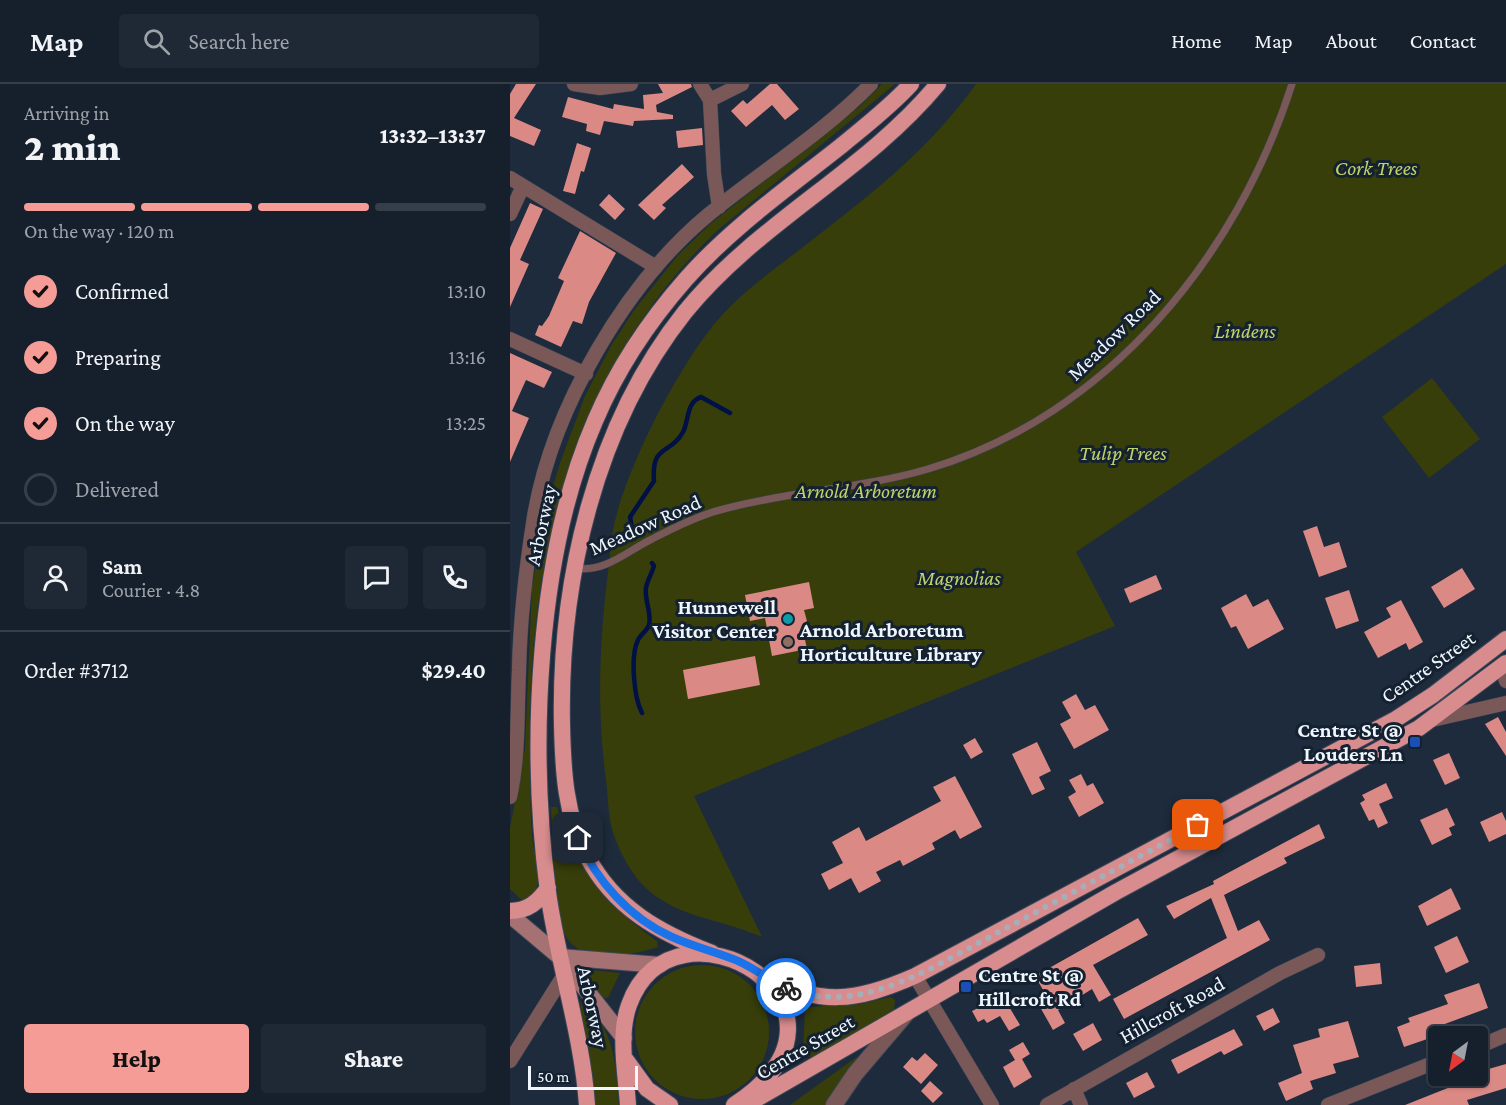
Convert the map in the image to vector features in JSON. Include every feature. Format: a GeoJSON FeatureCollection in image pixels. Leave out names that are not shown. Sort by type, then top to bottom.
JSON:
{"type":"FeatureCollection","features":[{"type":"Feature","properties":{"kind":"highway","name":"Arborway"},"geometry":{"type":"LineString","coordinates":[[586,1105],[582,1062],[548,888],[540,765],[544,641],[563,519],[577,468],[595,420],[644,332],[695,269],[735,230],[875,118],[911,84]]}},
{"type":"Feature","properties":{"kind":"highway","name":"Arborway"},"geometry":{"type":"LineString","coordinates":[[712,954],[669,936],[628,908],[598,875],[576,834],[565,776],[562,717],[565,638],[576,568],[592,501],[614,434],[643,373],[669,333],[702,292],[730,264],[896,127],[938,84]]}},
{"type":"Feature","properties":{"kind":"highway","name":"Centre Street"},"geometry":{"type":"LineString","coordinates":[[625,1060],[626,1015],[632,997],[644,979],[660,966],[690,953],[712,954],[741,962],[761,976],[805,995],[838,998],[866,994],[915,976],[1388,723],[1433,695],[1506,639]]}},
{"type":"Feature","properties":{"kind":"highway","name":"Centre Street"},"geometry":{"type":"LineString","coordinates":[[745,1105],[1116,892],[1431,720],[1505,670]]}},
{"type":"Feature","properties":{"kind":"highway"},"geometry":{"type":"LineString","coordinates":[[510,913],[534,904],[548,888]]}},
{"type":"Feature","properties":{"kind":"highway","name":"Centre Street"},"geometry":{"type":"LineString","coordinates":[[745,1105],[771,1075],[787,1046],[788,1027],[783,1006],[761,976]]}},
{"type":"Feature","properties":{"kind":"highway","name":"Arborway"},"geometry":{"type":"LineString","coordinates":[[625,1060],[628,1105]]}},
{"type":"Feature","properties":{"kind":"highway"},"geometry":{"type":"LineString","coordinates":[[625,1060],[647,1089],[670,1105]]}},
{"type":"Feature","properties":{"kind":"main road"},"geometry":{"type":"LineString","coordinates":[[510,913],[560,957],[624,1038]]}},
{"type":"Feature","properties":{"kind":"main road","name":"Centre Street"},"geometry":{"type":"LineString","coordinates":[[560,957],[660,966]]}},
{"type":"Feature","properties":{"kind":"street"},"geometry":{"type":"LineString","coordinates":[[574,84],[600,88],[631,84]]}},
{"type":"Feature","properties":{"kind":"street"},"geometry":{"type":"LineString","coordinates":[[700,84],[710,99],[714,174],[719,207]]}},
{"type":"Feature","properties":{"kind":"street"},"geometry":{"type":"LineString","coordinates":[[710,99],[742,84]]}},
{"type":"Feature","properties":{"kind":"street","name":"Arborway"},"geometry":{"type":"LineString","coordinates":[[511,791],[517,740],[521,614],[535,513],[546,463],[586,374],[626,308],[672,249],[719,207],[845,109],[871,84]]}},
{"type":"Feature","properties":{"kind":"street"},"geometry":{"type":"LineString","coordinates":[[510,178],[656,267]]}},
{"type":"Feature","properties":{"kind":"street"},"geometry":{"type":"LineString","coordinates":[[510,214],[523,186]]}},
{"type":"Feature","properties":{"kind":"street"},"geometry":{"type":"LineString","coordinates":[[510,339],[586,374]]}},
{"type":"Feature","properties":{"kind":"street"},"geometry":{"type":"LineString","coordinates":[[1431,720],[1506,703]]}},
{"type":"Feature","properties":{"kind":"street","name":"Hillcroft Road"},"geometry":{"type":"LineString","coordinates":[[1047,1105],[1318,955]]}},
{"type":"Feature","properties":{"kind":"street"},"geometry":{"type":"LineString","coordinates":[[510,1061],[564,975]]}},
{"type":"Feature","properties":{"kind":"street"},"geometry":{"type":"LineString","coordinates":[[915,976],[992,1105]]}},
{"type":"Feature","properties":{"kind":"street"},"geometry":{"type":"LineString","coordinates":[[834,1105],[855,1074],[908,1013]]}},
{"type":"Feature","properties":{"kind":"street"},"geometry":{"type":"LineString","coordinates":[[1488,1043],[1506,1035]]}},
{"type":"Feature","properties":{"kind":"street"},"geometry":{"type":"LineString","coordinates":[[1328,1105],[1428,1065]]}},
{"type":"Feature","properties":{"kind":"street"},"geometry":{"type":"LineString","coordinates":[[1074,1089],[1081,1105]]}},
{"type":"Feature","properties":{"kind":"lane","name":"Meadow Road"},"geometry":{"type":"LineString","coordinates":[[576,568],[597,568],[653,538],[721,510],[890,479],[946,463],[1021,430],[1078,393],[1149,329],[1203,266],[1255,178],[1280,120],[1292,84]]}},
{"type":"Feature","properties":{"kind":"green space"},"geometry":{"type":"Polygon","coordinates":[[[882,84],[895,84],[718,230],[666,286],[624,347],[591,411],[565,479],[547,549],[536,622],[530,696],[530,772],[531,827],[538,884],[531,897],[523,901],[510,889],[510,828],[525,748],[532,586],[546,511],[560,463],[585,396],[612,344],[635,309],[678,255],[710,224],[860,106],[882,84]]]}},
{"type":"Feature","properties":{"kind":"green space","name":"Arnold Arboretum"},"geometry":{"type":"Polygon","coordinates":[[[976,84],[1506,84],[1506,264],[1076,552],[1115,626],[694,796],[762,937],[697,916],[653,894],[631,870],[614,836],[603,755],[600,680],[604,605],[614,525],[630,475],[655,419],[685,365],[716,322],[748,290],[898,170],[939,130],[976,84]]]}},
{"type":"Feature","properties":{"kind":"green space"},"geometry":{"type":"Polygon","coordinates":[[[1432,378],[1480,439],[1429,478],[1382,417],[1432,378]]]}},
{"type":"Feature","properties":{"kind":"green space"},"geometry":{"type":"Polygon","coordinates":[[[551,807],[557,807],[573,847],[595,883],[623,914],[657,941],[658,947],[637,953],[599,955],[577,948],[569,941],[564,931],[557,898],[551,807]]]}},
{"type":"Feature","properties":{"kind":"green space"},"geometry":{"type":"Polygon","coordinates":[[[702,965],[727,970],[749,985],[764,1007],[769,1032],[764,1057],[749,1079],[727,1094],[702,1099],[677,1094],[655,1079],[640,1057],[635,1032],[640,1007],[655,985],[677,970],[702,965]]]}},
{"type":"Feature","properties":{"kind":"green space"},"geometry":{"type":"Polygon","coordinates":[[[592,970],[620,973],[608,998],[604,998],[587,980],[587,975],[592,970]]]}},
{"type":"Feature","properties":{"kind":"green space"},"geometry":{"type":"Polygon","coordinates":[[[891,997],[895,1000],[894,1010],[811,1058],[803,1053],[807,1007],[860,1004],[891,997]]]}},
{"type":"Feature","properties":{"kind":"green space"},"geometry":{"type":"Polygon","coordinates":[[[580,1001],[594,1013],[607,1034],[614,1056],[619,1105],[594,1105],[580,1001]]]}},
{"type":"Feature","properties":{"kind":"green space"},"geometry":{"type":"Polygon","coordinates":[[[858,1056],[827,1105],[790,1105],[858,1056]]]}},
{"type":"Feature","properties":{"kind":"building"},"geometry":{"type":"Polygon","coordinates":[[[516,84],[536,84],[514,118],[541,130],[534,146],[510,136],[510,94],[516,84]]]}},
{"type":"Feature","properties":{"kind":"building"},"geometry":{"type":"Polygon","coordinates":[[[658,84],[691,84],[692,87],[656,105],[657,112],[673,115],[673,119],[634,121],[633,126],[604,121],[600,135],[586,131],[587,124],[562,117],[568,97],[613,109],[614,104],[644,109],[643,95],[663,93],[658,84]]]}},
{"type":"Feature","properties":{"kind":"building"},"geometry":{"type":"Polygon","coordinates":[[[770,84],[777,84],[799,109],[785,120],[772,105],[746,127],[731,111],[743,100],[747,104],[770,84]]]}},
{"type":"Feature","properties":{"kind":"building"},"geometry":{"type":"Polygon","coordinates":[[[702,128],[703,145],[678,148],[676,131],[702,128]]]}},
{"type":"Feature","properties":{"kind":"building"},"geometry":{"type":"Polygon","coordinates":[[[577,143],[591,148],[584,172],[581,171],[575,194],[563,191],[577,143]]]}},
{"type":"Feature","properties":{"kind":"building"},"geometry":{"type":"Polygon","coordinates":[[[682,164],[694,177],[662,205],[666,208],[654,220],[638,205],[682,164]]]}},
{"type":"Feature","properties":{"kind":"building"},"geometry":{"type":"Polygon","coordinates":[[[609,194],[625,209],[615,220],[599,205],[609,194]]]}},
{"type":"Feature","properties":{"kind":"building"},"geometry":{"type":"Polygon","coordinates":[[[530,203],[543,209],[520,260],[529,264],[510,307],[510,248],[530,203]]]}},
{"type":"Feature","properties":{"kind":"building"},"geometry":{"type":"Polygon","coordinates":[[[580,231],[616,253],[589,302],[582,324],[573,321],[561,347],[535,335],[539,325],[542,326],[549,316],[564,281],[558,278],[580,231]]]}},
{"type":"Feature","properties":{"kind":"building"},"geometry":{"type":"Polygon","coordinates":[[[510,353],[552,372],[544,388],[526,380],[512,411],[529,418],[510,462],[510,353]]]}},
{"type":"Feature","properties":{"kind":"building"},"geometry":{"type":"Polygon","coordinates":[[[1317,526],[1324,547],[1339,542],[1347,567],[1319,577],[1303,531],[1317,526]]]}},
{"type":"Feature","properties":{"kind":"building"},"geometry":{"type":"Polygon","coordinates":[[[1462,568],[1475,589],[1444,608],[1431,587],[1462,568]]]}},
{"type":"Feature","properties":{"kind":"building"},"geometry":{"type":"Polygon","coordinates":[[[1156,575],[1162,589],[1130,603],[1124,589],[1156,575]]]}},
{"type":"Feature","properties":{"kind":"building","name":"Hunnewell Visitor Center"},"geometry":{"type":"Polygon","coordinates":[[[809,582],[814,608],[804,610],[808,625],[802,626],[807,649],[772,656],[765,618],[750,621],[745,595],[809,582]]]}},
{"type":"Feature","properties":{"kind":"building"},"geometry":{"type":"Polygon","coordinates":[[[1349,590],[1359,621],[1336,629],[1325,598],[1349,590]]]}},
{"type":"Feature","properties":{"kind":"building"},"geometry":{"type":"Polygon","coordinates":[[[1246,594],[1253,607],[1268,599],[1284,629],[1248,649],[1236,626],[1231,628],[1221,608],[1246,594]]]}},
{"type":"Feature","properties":{"kind":"building"},"geometry":{"type":"Polygon","coordinates":[[[1401,600],[1423,642],[1409,650],[1406,643],[1378,658],[1364,632],[1391,617],[1386,608],[1401,600]]]}},
{"type":"Feature","properties":{"kind":"building"},"geometry":{"type":"Polygon","coordinates":[[[755,656],[760,685],[688,699],[683,670],[755,656]]]}},
{"type":"Feature","properties":{"kind":"building"},"geometry":{"type":"Polygon","coordinates":[[[1076,694],[1085,710],[1095,705],[1109,730],[1074,749],[1060,724],[1071,718],[1062,702],[1076,694]]]}},
{"type":"Feature","properties":{"kind":"building"},"geometry":{"type":"Polygon","coordinates":[[[1498,717],[1506,732],[1506,756],[1485,724],[1498,717]]]}},
{"type":"Feature","properties":{"kind":"building"},"geometry":{"type":"Polygon","coordinates":[[[975,738],[983,752],[971,759],[963,745],[975,738]]]}},
{"type":"Feature","properties":{"kind":"building"},"geometry":{"type":"Polygon","coordinates":[[[1037,742],[1051,771],[1039,777],[1045,789],[1032,795],[1012,754],[1037,742]]]}},
{"type":"Feature","properties":{"kind":"building"},"geometry":{"type":"Polygon","coordinates":[[[1449,753],[1460,778],[1445,785],[1433,760],[1449,753]]]}},
{"type":"Feature","properties":{"kind":"building"},"geometry":{"type":"Polygon","coordinates":[[[1081,774],[1087,786],[1093,783],[1104,803],[1079,817],[1068,797],[1076,792],[1069,780],[1081,774]]]}},
{"type":"Feature","properties":{"kind":"building"},"geometry":{"type":"Polygon","coordinates":[[[955,776],[982,827],[960,839],[955,830],[932,843],[935,849],[903,866],[900,860],[876,872],[881,881],[859,893],[851,878],[829,890],[821,874],[843,863],[832,842],[859,827],[866,841],[941,801],[933,787],[955,776]]]}},
{"type":"Feature","properties":{"kind":"building"},"geometry":{"type":"Polygon","coordinates":[[[1386,783],[1393,798],[1379,804],[1388,823],[1378,828],[1374,819],[1369,821],[1360,803],[1365,800],[1362,795],[1386,783]]]}},
{"type":"Feature","properties":{"kind":"building"},"geometry":{"type":"Polygon","coordinates":[[[1447,808],[1455,825],[1449,828],[1452,835],[1432,845],[1420,820],[1447,808]]]}},
{"type":"Feature","properties":{"kind":"building"},"geometry":{"type":"Polygon","coordinates":[[[1502,812],[1506,821],[1506,834],[1489,842],[1480,822],[1502,812]]]}},
{"type":"Feature","properties":{"kind":"building"},"geometry":{"type":"Polygon","coordinates":[[[1319,824],[1325,838],[1284,858],[1287,863],[1224,895],[1238,931],[1259,920],[1270,940],[1124,1019],[1113,999],[1227,938],[1211,898],[1174,919],[1166,906],[1214,884],[1213,881],[1319,824]]]}},
{"type":"Feature","properties":{"kind":"building"},"geometry":{"type":"Polygon","coordinates":[[[1451,888],[1461,909],[1427,926],[1418,906],[1451,888]]]}},
{"type":"Feature","properties":{"kind":"building"},"geometry":{"type":"Polygon","coordinates":[[[1138,918],[1148,935],[1093,965],[1111,995],[1099,1002],[1092,989],[1058,1010],[1065,1023],[1053,1030],[1040,1007],[1050,1002],[1035,976],[1138,918]]]}},
{"type":"Feature","properties":{"kind":"building"},"geometry":{"type":"Polygon","coordinates":[[[1457,936],[1469,962],[1446,973],[1434,947],[1457,936]]]}},
{"type":"Feature","properties":{"kind":"building"},"geometry":{"type":"Polygon","coordinates":[[[1380,963],[1382,984],[1356,987],[1354,966],[1380,963]]]}},
{"type":"Feature","properties":{"kind":"building"},"geometry":{"type":"Polygon","coordinates":[[[1479,983],[1488,1008],[1439,1026],[1428,1026],[1428,1039],[1404,1047],[1397,1027],[1410,1022],[1408,1018],[1448,1004],[1444,995],[1479,983]]]}},
{"type":"Feature","properties":{"kind":"building"},"geometry":{"type":"Polygon","coordinates":[[[1002,990],[1004,993],[1009,990],[1015,1001],[1008,1005],[1020,1025],[1009,1031],[1000,1016],[987,1023],[984,1019],[978,1022],[972,1011],[978,1008],[976,1005],[1002,990]]]}},
{"type":"Feature","properties":{"kind":"building"},"geometry":{"type":"Polygon","coordinates":[[[1273,1008],[1280,1022],[1264,1031],[1256,1016],[1273,1008]]]}},
{"type":"Feature","properties":{"kind":"building"},"geometry":{"type":"Polygon","coordinates":[[[1348,1021],[1359,1057],[1333,1064],[1336,1073],[1310,1081],[1313,1089],[1286,1101],[1278,1083],[1302,1073],[1293,1045],[1320,1037],[1318,1029],[1348,1021]]]}},
{"type":"Feature","properties":{"kind":"building"},"geometry":{"type":"Polygon","coordinates":[[[1093,1023],[1102,1040],[1083,1051],[1073,1034],[1093,1023]]]}},
{"type":"Feature","properties":{"kind":"building"},"geometry":{"type":"Polygon","coordinates":[[[1234,1029],[1243,1045],[1224,1055],[1221,1051],[1178,1074],[1171,1060],[1234,1029]]]}},
{"type":"Feature","properties":{"kind":"building"},"geometry":{"type":"Polygon","coordinates":[[[1023,1042],[1030,1054],[1022,1059],[1032,1077],[1014,1088],[1003,1067],[1015,1060],[1009,1050],[1023,1042]]]}},
{"type":"Feature","properties":{"kind":"building"},"geometry":{"type":"Polygon","coordinates":[[[925,1053],[938,1065],[921,1084],[903,1067],[912,1057],[917,1061],[925,1053]]]}},
{"type":"Feature","properties":{"kind":"building"},"geometry":{"type":"Polygon","coordinates":[[[1506,1064],[1506,1088],[1467,1100],[1469,1105],[1405,1105],[1453,1086],[1488,1086],[1488,1069],[1506,1064]]]}},
{"type":"Feature","properties":{"kind":"building"},"geometry":{"type":"Polygon","coordinates":[[[1147,1072],[1155,1087],[1134,1098],[1126,1083],[1147,1072]]]}},
{"type":"Feature","properties":{"kind":"building"},"geometry":{"type":"Polygon","coordinates":[[[930,1081],[943,1093],[933,1103],[921,1091],[930,1081]]]}},
{"type":"Feature","properties":{"kind":"waterway"},"geometry":{"type":"LineString","coordinates":[[632,528],[630,517],[654,481],[656,461],[659,455],[683,432],[696,399],[701,397],[730,413]]}},
{"type":"Feature","properties":{"kind":"waterway"},"geometry":{"type":"LineString","coordinates":[[642,713],[635,688],[634,656],[638,640],[649,625],[650,616],[646,592],[654,566],[652,563]]}},
{"type":"Feature","properties":{"kind":"way so far"},"geometry":{"type":"LineString","coordinates":[[786,988],[805,995],[845,998],[895,985],[932,968],[1198,825]]}},
{"type":"Feature","properties":{"kind":"place","name":"Hunnewell Visitor Center"},"geometry":{"type":"Point","coordinates":[788,619]}},
{"type":"Feature","properties":{"kind":"place","name":"Arnold Arboretum Horticulture Library"},"geometry":{"type":"Point","coordinates":[788,642]}},
{"type":"Feature","properties":{"kind":"place","name":"Centre St @ Louders Ln"},"geometry":{"type":"Point","coordinates":[1415,742]}},
{"type":"Feature","properties":{"kind":"place","name":"Centre St @ Hillcroft Rd"},"geometry":{"type":"Point","coordinates":[966,987]}},
{"type":"Feature","properties":{"kind":"route"},"geometry":{"type":"LineString","coordinates":[[578,838],[587,858],[605,884],[628,908],[643,919],[672,937],[712,954],[741,962],[761,976],[786,988]]}},
{"type":"Feature","properties":{"kind":"park label","name":"Cork Trees"},"geometry":{"type":"Point","coordinates":[1376,168]}},
{"type":"Feature","properties":{"kind":"park label","name":"Lindens"},"geometry":{"type":"Point","coordinates":[1245,331]}},
{"type":"Feature","properties":{"kind":"park label","name":"Tulip Trees"},"geometry":{"type":"Point","coordinates":[1123,453]}},
{"type":"Feature","properties":{"kind":"park label","name":"Magnolias"},"geometry":{"type":"Point","coordinates":[959,578]}}]}
